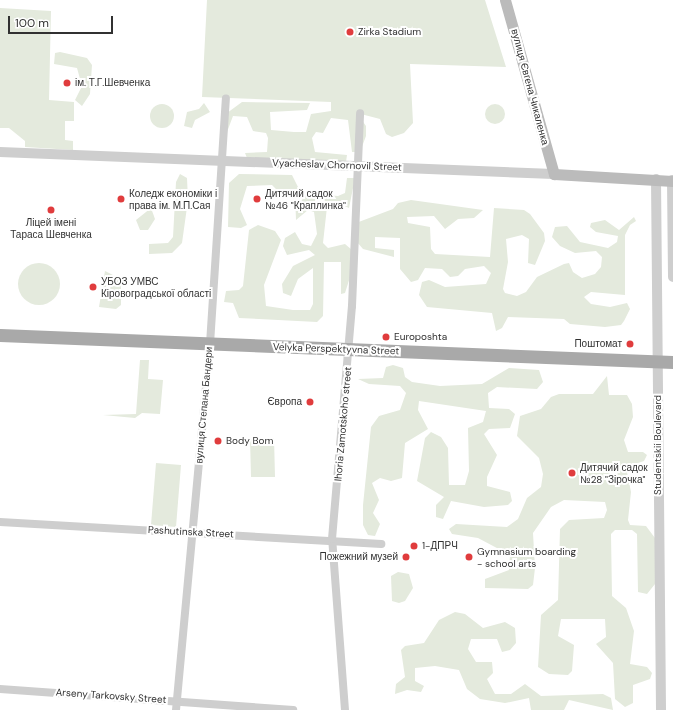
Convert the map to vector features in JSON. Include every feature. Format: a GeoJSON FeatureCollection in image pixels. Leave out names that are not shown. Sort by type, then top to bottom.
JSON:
{"type":"FeatureCollection","features":[{"type":"Feature","properties":{"kind":"main road","name":"вулиця Євгена Чикаленка"},"geometry":{"type":"LineString","coordinates":[[505,0],[554,174]]}},
{"type":"Feature","properties":{"kind":"main road","name":"Vyacheslav Chornovil Street"},"geometry":{"type":"LineString","coordinates":[[554,174],[673,180]]}},
{"type":"Feature","properties":{"kind":"main road","name":"Velyka Perspektyvna Street"},"geometry":{"type":"LineString","coordinates":[[0,335],[673,362]]}},
{"type":"Feature","properties":{"kind":"street","name":"вулиця Степана Бандери"},"geometry":{"type":"LineString","coordinates":[[176,710],[191,532],[210,344],[224,161],[226,99]]}},
{"type":"Feature","properties":{"kind":"street","name":"Ihoria Zamotskoho street"},"geometry":{"type":"LineString","coordinates":[[345,710],[332,539],[349,350],[360,113]]}},
{"type":"Feature","properties":{"kind":"street","name":"Vyacheslav Chornovil Street"},"geometry":{"type":"LineString","coordinates":[[0,152],[554,174]]}},
{"type":"Feature","properties":{"kind":"street","name":"Studentskii Boulevard"},"geometry":{"type":"LineString","coordinates":[[656,180],[661,710]]}},
{"type":"Feature","properties":{"kind":"street"},"geometry":{"type":"LineString","coordinates":[[673,180],[673,278]]}},
{"type":"Feature","properties":{"kind":"street","name":"Pashutinska Street"},"geometry":{"type":"LineString","coordinates":[[0,522],[332,539],[381,544]]}},
{"type":"Feature","properties":{"kind":"street","name":"Arseny Tarkovsky Street"},"geometry":{"type":"LineString","coordinates":[[0,689],[293,710]]}},
{"type":"Feature","properties":{"kind":"shaded area","name":"Zirka Stadium"},"geometry":{"type":"Polygon","coordinates":[[[207,0],[485,0],[506,67],[410,64],[413,123],[404,133],[392,137],[386,134],[380,119],[357,113],[366,126],[366,136],[360,152],[352,152],[348,120],[331,118],[323,133],[316,132],[312,138],[315,152],[347,155],[346,162],[247,158],[245,153],[267,152],[268,138],[266,133],[253,131],[247,117],[233,116],[227,132],[227,113],[242,102],[310,103],[307,110],[270,112],[271,130],[306,132],[311,114],[331,111],[331,102],[202,97],[207,0]]]}},
{"type":"Feature","properties":{"kind":"shaded area"},"geometry":{"type":"Polygon","coordinates":[[[0,8],[51,11],[49,100],[74,102],[74,121],[65,121],[65,140],[73,141],[73,150],[25,147],[25,141],[9,128],[0,128],[0,8]]]}},
{"type":"Feature","properties":{"kind":"shaded area"},"geometry":{"type":"Polygon","coordinates":[[[60,52],[87,58],[92,65],[90,94],[82,106],[75,100],[82,86],[77,68],[54,64],[55,53],[60,52]]]}},
{"type":"Feature","properties":{"kind":"shaded area"},"geometry":{"type":"Polygon","coordinates":[[[204,103],[210,112],[195,120],[192,128],[184,126],[187,112],[199,109],[204,103]]]}},
{"type":"Feature","properties":{"kind":"shaded area"},"geometry":{"type":"Polygon","coordinates":[[[162,104],[171,107],[174,116],[171,125],[162,128],[153,125],[150,116],[153,107],[162,104]]]}},
{"type":"Feature","properties":{"kind":"shaded area"},"geometry":{"type":"Polygon","coordinates":[[[495,104],[502,107],[505,114],[502,121],[495,124],[488,121],[485,114],[488,107],[495,104]]]}},
{"type":"Feature","properties":{"kind":"shaded area"},"geometry":{"type":"Polygon","coordinates":[[[180,174],[187,178],[188,200],[182,243],[172,253],[149,254],[149,244],[168,243],[173,237],[176,182],[180,174]]]}},
{"type":"Feature","properties":{"kind":"shaded area"},"geometry":{"type":"Polygon","coordinates":[[[239,174],[292,175],[301,193],[338,196],[345,193],[347,178],[355,178],[349,208],[340,204],[327,207],[323,243],[328,248],[345,244],[352,250],[351,274],[345,293],[341,294],[341,262],[324,262],[323,316],[317,322],[239,318],[233,303],[224,302],[226,291],[239,290],[243,286],[249,230],[258,225],[275,231],[281,240],[264,285],[266,306],[293,310],[310,310],[313,304],[313,268],[298,279],[291,296],[283,293],[282,284],[293,266],[315,255],[309,250],[287,255],[283,246],[285,238],[295,232],[302,244],[311,246],[317,234],[314,212],[308,210],[296,220],[295,194],[284,197],[272,185],[247,186],[240,209],[247,225],[241,228],[228,227],[229,183],[239,174]]]}},
{"type":"Feature","properties":{"kind":"shaded area"},"geometry":{"type":"Polygon","coordinates":[[[411,200],[483,210],[474,218],[458,219],[445,229],[434,216],[407,217],[408,223],[430,227],[431,249],[435,254],[490,257],[494,208],[524,210],[530,214],[544,233],[545,241],[535,265],[528,263],[529,239],[522,235],[506,239],[508,262],[503,289],[505,293],[517,296],[526,292],[537,277],[564,264],[569,263],[573,272],[582,278],[595,274],[601,267],[602,257],[596,251],[575,253],[560,246],[552,237],[555,227],[567,226],[580,242],[608,248],[617,242],[618,236],[596,232],[590,227],[591,223],[605,220],[619,230],[634,217],[636,221],[630,225],[625,235],[625,295],[591,292],[584,297],[591,304],[610,307],[627,303],[630,309],[624,321],[621,325],[605,327],[570,324],[564,319],[508,317],[502,328],[496,331],[492,313],[427,307],[419,295],[422,282],[429,280],[445,287],[486,284],[491,273],[484,266],[465,269],[458,276],[450,277],[442,269],[425,268],[418,280],[411,282],[400,269],[400,238],[375,237],[375,248],[394,250],[394,257],[363,249],[357,242],[356,223],[393,209],[398,203],[411,200]]]}},
{"type":"Feature","properties":{"kind":"shaded area"},"geometry":{"type":"Polygon","coordinates":[[[151,208],[155,219],[148,230],[140,230],[136,220],[151,208]]]}},
{"type":"Feature","properties":{"kind":"shaded area"},"geometry":{"type":"Polygon","coordinates":[[[35,263],[43,263],[51,266],[57,272],[60,284],[57,296],[51,302],[43,305],[35,305],[27,302],[21,296],[18,288],[18,280],[21,272],[27,266],[35,263]]]}},
{"type":"Feature","properties":{"kind":"shaded area"},"geometry":{"type":"Polygon","coordinates":[[[105,271],[121,279],[121,305],[116,309],[99,307],[105,271]]]}},
{"type":"Feature","properties":{"kind":"shaded area"},"geometry":{"type":"Polygon","coordinates":[[[140,360],[149,360],[148,379],[163,380],[160,414],[142,413],[135,418],[103,415],[136,414],[140,360]]]}},
{"type":"Feature","properties":{"kind":"shaded area"},"geometry":{"type":"Polygon","coordinates":[[[393,365],[403,368],[405,377],[412,382],[440,386],[482,384],[509,368],[539,370],[543,382],[537,389],[497,387],[488,393],[489,408],[509,409],[515,414],[510,428],[489,429],[484,434],[497,455],[487,477],[487,486],[510,492],[512,501],[508,505],[484,507],[451,501],[443,519],[436,517],[436,505],[444,497],[417,481],[425,438],[431,432],[441,437],[448,448],[449,485],[465,485],[469,471],[468,428],[483,422],[486,411],[419,401],[418,410],[428,429],[405,443],[402,478],[391,481],[380,478],[372,483],[379,500],[373,513],[380,524],[375,536],[368,535],[363,525],[363,505],[371,427],[379,416],[400,410],[406,393],[400,386],[369,384],[358,379],[383,378],[386,367],[393,365]]]}},
{"type":"Feature","properties":{"kind":"shaded area"},"geometry":{"type":"Polygon","coordinates":[[[607,376],[609,395],[627,395],[632,404],[633,417],[624,440],[628,452],[643,452],[647,455],[644,461],[626,467],[631,492],[628,520],[630,525],[646,526],[655,538],[655,584],[647,594],[638,592],[637,534],[632,530],[615,530],[611,534],[612,596],[626,608],[634,631],[630,664],[647,667],[652,673],[650,679],[633,685],[633,703],[625,707],[615,699],[613,663],[596,644],[606,637],[605,619],[561,619],[558,636],[574,645],[572,671],[568,675],[549,674],[538,667],[541,615],[558,600],[560,529],[569,520],[604,518],[607,510],[605,502],[564,500],[551,507],[533,533],[535,568],[533,585],[528,589],[485,588],[485,579],[509,570],[510,555],[478,538],[452,534],[449,529],[456,524],[507,527],[518,519],[527,498],[541,487],[543,474],[539,458],[517,436],[520,416],[541,409],[551,397],[559,394],[593,394],[607,376]]]}},
{"type":"Feature","properties":{"kind":"shaded area"},"geometry":{"type":"Polygon","coordinates":[[[250,438],[274,438],[275,477],[251,477],[250,438]]]}},
{"type":"Feature","properties":{"kind":"shaded area"},"geometry":{"type":"Polygon","coordinates":[[[156,463],[181,465],[176,527],[151,525],[156,463]]]}},
{"type":"Feature","properties":{"kind":"shaded area"},"geometry":{"type":"Polygon","coordinates":[[[398,572],[409,574],[413,588],[405,601],[399,603],[392,601],[391,576],[398,572]]]}},
{"type":"Feature","properties":{"kind":"shaded area"},"geometry":{"type":"Polygon","coordinates":[[[455,612],[465,614],[483,628],[505,622],[515,628],[516,643],[510,650],[502,652],[497,639],[471,639],[468,649],[476,662],[492,662],[493,673],[487,679],[495,694],[511,694],[525,684],[541,696],[603,694],[611,698],[613,710],[569,700],[564,710],[531,710],[529,698],[505,703],[480,699],[467,689],[459,670],[435,666],[415,668],[415,681],[424,686],[421,692],[407,690],[395,694],[396,684],[405,677],[401,650],[405,646],[424,643],[439,620],[455,612]]]}},
{"type":"Feature","properties":{"kind":"place","name":"Zirka Stadium"},"geometry":{"type":"Point","coordinates":[350,32]}},
{"type":"Feature","properties":{"kind":"place","name":"ім. Т.Г.Шевченка"},"geometry":{"type":"Point","coordinates":[67,83]}},
{"type":"Feature","properties":{"kind":"place","name":"Коледж економіки і права ім. М.П.Сая"},"geometry":{"type":"Point","coordinates":[121,199]}},
{"type":"Feature","properties":{"kind":"place","name":"Дитячий садок №46 \"Краплинка\""},"geometry":{"type":"Point","coordinates":[257,199]}},
{"type":"Feature","properties":{"kind":"place","name":"Ліцей імені Тараса Шевченка"},"geometry":{"type":"Point","coordinates":[51,210]}},
{"type":"Feature","properties":{"kind":"place","name":"УБОЗ УМВС Кіровоградської області"},"geometry":{"type":"Point","coordinates":[93,287]}},
{"type":"Feature","properties":{"kind":"place","name":"Europoshta"},"geometry":{"type":"Point","coordinates":[386,337]}},
{"type":"Feature","properties":{"kind":"place","name":"Поштомат"},"geometry":{"type":"Point","coordinates":[630,344]}},
{"type":"Feature","properties":{"kind":"place","name":"Європа"},"geometry":{"type":"Point","coordinates":[310,402]}},
{"type":"Feature","properties":{"kind":"place","name":"Body Bom"},"geometry":{"type":"Point","coordinates":[218,441]}},
{"type":"Feature","properties":{"kind":"place","name":"Дитячий садок №28 \"Зірочка\""},"geometry":{"type":"Point","coordinates":[572,473]}},
{"type":"Feature","properties":{"kind":"place","name":"1-ДПРЧ"},"geometry":{"type":"Point","coordinates":[414,546]}},
{"type":"Feature","properties":{"kind":"place","name":"Пожежний музей"},"geometry":{"type":"Point","coordinates":[406,557]}},
{"type":"Feature","properties":{"kind":"place","name":"Gymnasium boarding - school arts"},"geometry":{"type":"Point","coordinates":[469,557]}}]}
